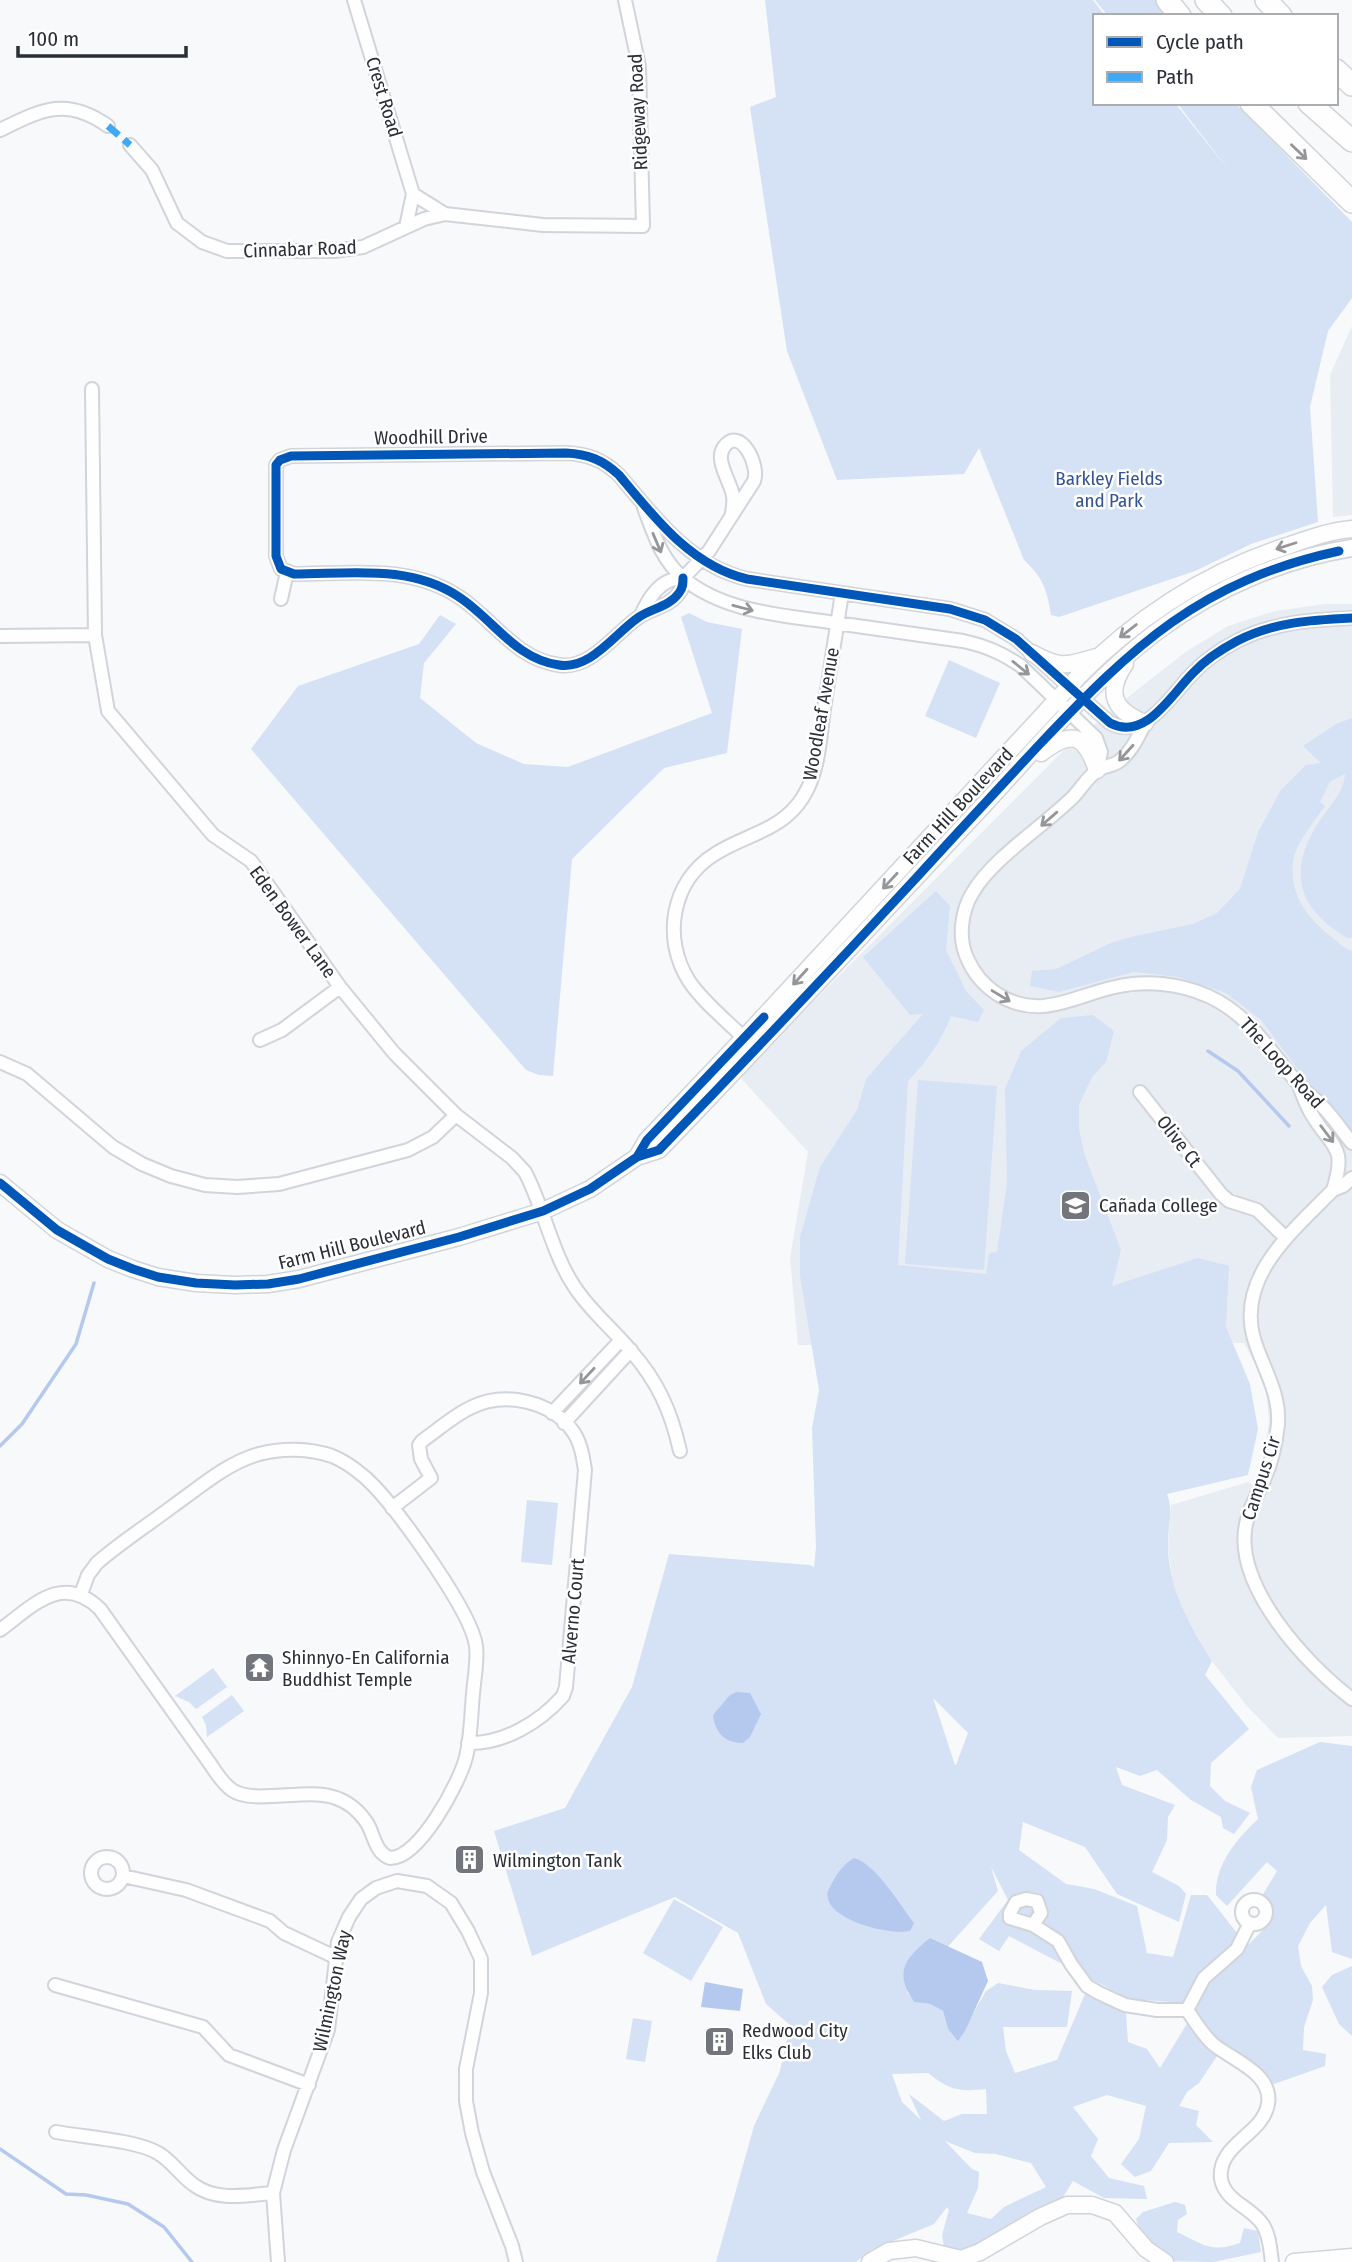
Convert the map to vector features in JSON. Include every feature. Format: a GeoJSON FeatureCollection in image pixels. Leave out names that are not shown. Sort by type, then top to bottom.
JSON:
{"type":"FeatureCollection","features":[{"type":"Feature","properties":{"kind":"highway"},"geometry":{"type":"LineString","coordinates":[[1167,0],[1178,14]]}},
{"type":"Feature","properties":{"kind":"highway"},"geometry":{"type":"LineString","coordinates":[[1206,0],[1219,14]]}},
{"type":"Feature","properties":{"kind":"highway"},"geometry":{"type":"LineString","coordinates":[[1266,0],[1279,14]]}},
{"type":"Feature","properties":{"kind":"highway"},"geometry":{"type":"LineString","coordinates":[[1338,73],[1352,85]]}},
{"type":"Feature","properties":{"kind":"highway"},"geometry":{"type":"LineString","coordinates":[[1253,105],[1352,202]]}},
{"type":"Feature","properties":{"kind":"highway"},"geometry":{"type":"LineString","coordinates":[[1311,105],[1352,141]]}},
{"type":"Feature","properties":{"kind":"main road","name":"Farm Hill Boulevard"},"geometry":{"type":"LineString","coordinates":[[637,1157],[647,1140],[1098,656],[1167,602],[1230,567],[1314,536],[1352,529]]}},
{"type":"Feature","properties":{"kind":"main road","name":"Farm Hill Boulevard"},"geometry":{"type":"LineString","coordinates":[[0,1183],[57,1230],[108,1259],[159,1277],[235,1285],[299,1279],[458,1237],[543,1211],[590,1189],[637,1157],[659,1150],[1084,698],[1146,640],[1201,602],[1241,582],[1303,559],[1352,548]]}},
{"type":"Feature","properties":{"kind":"main road"},"geometry":{"type":"LineString","coordinates":[[1145,723],[1120,709],[1114,691],[1120,672],[1146,640]]}},
{"type":"Feature","properties":{"kind":"main road"},"geometry":{"type":"LineString","coordinates":[[1032,653],[1052,664],[1063,665],[1098,656]]}},
{"type":"Feature","properties":{"kind":"main road"},"geometry":{"type":"LineString","coordinates":[[1011,776],[1064,738],[1080,741],[1086,746],[1097,770]]}},
{"type":"Feature","properties":{"kind":"main road"},"geometry":{"type":"LineString","coordinates":[[870,2262],[890,2251],[916,2248],[961,2259],[980,2252],[1040,2217],[1067,2205],[1092,2204],[1115,2213],[1146,2249],[1165,2262]]}},
{"type":"Feature","properties":{"kind":"main road"},"geometry":{"type":"LineString","coordinates":[[1294,2262],[1351,2259]]}},
{"type":"Feature","properties":{"kind":"street","name":"Crest Road"},"geometry":{"type":"LineString","coordinates":[[354,0],[413,194],[406,226]]}},
{"type":"Feature","properties":{"kind":"street","name":"Ridgeway Road"},"geometry":{"type":"LineString","coordinates":[[625,0],[639,66],[643,226]]}},
{"type":"Feature","properties":{"kind":"street"},"geometry":{"type":"LineString","coordinates":[[0,130],[52,108],[73,108],[94,116],[108,126]]}},
{"type":"Feature","properties":{"kind":"street","name":"Cinnabar Road"},"geometry":{"type":"LineString","coordinates":[[130,145],[152,170],[177,223],[202,242],[227,251],[334,251],[363,247],[406,226],[445,214],[543,225],[643,226]]}},
{"type":"Feature","properties":{"kind":"street"},"geometry":{"type":"LineString","coordinates":[[413,194],[445,214]]}},
{"type":"Feature","properties":{"kind":"street","name":"Eden Bower Lane"},"geometry":{"type":"LineString","coordinates":[[92,389],[95,635],[108,711],[213,835],[251,861],[340,987],[394,1053],[456,1115],[512,1158],[525,1172],[572,1283],[594,1314],[631,1350],[661,1392],[673,1419],[680,1451]]}},
{"type":"Feature","properties":{"kind":"street"},"geometry":{"type":"LineString","coordinates":[[278,445],[285,457],[276,465],[276,556],[281,569],[294,574],[380,573],[421,578],[461,597],[527,654],[560,665],[583,661],[602,648],[640,615],[651,597],[666,581],[683,578],[716,542],[756,476],[749,450],[744,445],[730,442],[724,446],[721,460],[733,494],[732,513]]}},
{"type":"Feature","properties":{"kind":"street","name":"Woodhill Drive"},"geometry":{"type":"LineString","coordinates":[[285,457],[580,454],[608,465],[681,543],[702,560],[733,576],[950,609],[985,620],[1032,653],[1084,698]]}},
{"type":"Feature","properties":{"kind":"street","name":"Woodhill Drive"},"geometry":{"type":"LineString","coordinates":[[642,502],[662,554],[683,578],[706,593],[737,607],[963,641],[994,649],[1021,666],[1096,738],[1101,752],[1097,770]]}},
{"type":"Feature","properties":{"kind":"street"},"geometry":{"type":"LineString","coordinates":[[281,600],[287,572]]}},
{"type":"Feature","properties":{"kind":"street","name":"Woodleaf Avenue"},"geometry":{"type":"LineString","coordinates":[[744,1038],[690,983],[681,967],[673,930],[675,908],[682,890],[701,864],[726,847],[771,829],[795,809],[804,795],[816,763],[842,593]]}},
{"type":"Feature","properties":{"kind":"street"},"geometry":{"type":"LineString","coordinates":[[1084,698],[1119,727],[1128,728],[1145,723],[1193,673],[1236,641],[1289,622],[1352,618]]}},
{"type":"Feature","properties":{"kind":"street"},"geometry":{"type":"LineString","coordinates":[[0,636],[95,635]]}},
{"type":"Feature","properties":{"kind":"street","name":"The Loop Road"},"geometry":{"type":"LineString","coordinates":[[1145,723],[1133,746],[1117,762],[1097,770],[1073,798],[989,872],[972,893],[966,905],[962,930],[965,953],[971,968],[995,993],[1010,1002],[1028,1005],[1060,1003],[1114,987],[1153,983],[1190,989],[1223,1004],[1251,1025],[1297,1083],[1325,1109],[1352,1143]]}},
{"type":"Feature","properties":{"kind":"street"},"geometry":{"type":"LineString","coordinates":[[260,1040],[282,1031],[340,987]]}},
{"type":"Feature","properties":{"kind":"street"},"geometry":{"type":"LineString","coordinates":[[0,1062],[27,1074],[113,1147],[142,1164],[171,1176],[205,1185],[237,1187],[279,1184],[408,1150],[433,1137],[456,1115]]}},
{"type":"Feature","properties":{"kind":"street"},"geometry":{"type":"LineString","coordinates":[[1297,1083],[1312,1114],[1339,1154],[1339,1171],[1333,1190]]}},
{"type":"Feature","properties":{"kind":"street","name":"Olive Ct"},"geometry":{"type":"LineString","coordinates":[[1140,1092],[1221,1194],[1229,1201],[1257,1210],[1286,1238]]}},
{"type":"Feature","properties":{"kind":"street","name":"Campus Cir"},"geometry":{"type":"LineString","coordinates":[[1352,1178],[1333,1190],[1286,1238],[1263,1270],[1254,1290],[1254,1335],[1272,1384],[1278,1420],[1273,1456],[1246,1522],[1244,1550],[1253,1579],[1281,1626],[1323,1674],[1352,1699]]}},
{"type":"Feature","properties":{"kind":"street"},"geometry":{"type":"LineString","coordinates":[[552,1413],[621,1340]]}},
{"type":"Feature","properties":{"kind":"street"},"geometry":{"type":"LineString","coordinates":[[564,1423],[631,1350]]}},
{"type":"Feature","properties":{"kind":"street","name":"Alverno Court"},"geometry":{"type":"LineString","coordinates":[[392,1508],[431,1478],[419,1450],[422,1440],[471,1407],[499,1399],[517,1399],[552,1413],[574,1433],[581,1450],[585,1469],[566,1687],[563,1696],[517,1732],[482,1744],[468,1743]]}},
{"type":"Feature","properties":{"kind":"street"},"geometry":{"type":"LineString","coordinates":[[0,1630],[50,1595],[68,1592],[81,1594],[100,1609],[231,1790],[248,1796],[318,1793],[336,1797],[349,1804],[367,1822],[384,1856],[394,1858],[401,1855],[422,1838],[459,1778],[468,1743],[476,1647],[472,1627],[432,1563],[392,1508],[373,1485],[353,1468],[332,1457],[295,1450],[258,1454],[235,1462],[107,1554],[92,1568],[81,1594]]}},
{"type":"Feature","properties":{"kind":"street"},"geometry":{"type":"LineString","coordinates":[[123,1876],[186,1890],[270,1921],[284,1933],[335,1957]]}},
{"type":"Feature","properties":{"kind":"street","name":"Wilmington Way"},"geometry":{"type":"LineString","coordinates":[[278,2262],[273,2193],[284,2150],[328,2030],[338,1942],[361,1899],[376,1888],[397,1881],[427,1886],[451,1903],[481,1959],[481,1993],[466,2069],[467,2101],[472,2133],[483,2172],[516,2262]]}},
{"type":"Feature","properties":{"kind":"street"},"geometry":{"type":"LineString","coordinates":[[1187,2010],[1204,1979],[1237,1949],[1250,1923]]}},
{"type":"Feature","properties":{"kind":"street"},"geometry":{"type":"LineString","coordinates":[[1034,1925],[1058,1941],[1070,1964],[1087,1986],[1098,1993],[1125,2005],[1157,2010],[1187,2010]]}},
{"type":"Feature","properties":{"kind":"street"},"geometry":{"type":"LineString","coordinates":[[55,1985],[203,2027],[229,2055],[309,2085]]}},
{"type":"Feature","properties":{"kind":"street"},"geometry":{"type":"LineString","coordinates":[[1187,2010],[1213,2043],[1258,2075],[1268,2094],[1266,2111],[1255,2127],[1230,2151],[1221,2168],[1221,2177],[1227,2194],[1263,2224],[1272,2262]]}},
{"type":"Feature","properties":{"kind":"street"},"geometry":{"type":"LineString","coordinates":[[57,2132],[157,2152],[193,2185],[207,2193],[222,2196],[273,2193]]}},
{"type":"Feature","properties":{"kind":"shaded area"},"geometry":{"type":"Polygon","coordinates":[[[1352,326],[1352,515],[1333,517],[1330,375],[1352,326]]]}},
{"type":"Feature","properties":{"kind":"shaded area","name":"Cañada College"},"geometry":{"type":"Polygon","coordinates":[[[1325,604],[1352,604],[1352,1736],[1278,1738],[1246,1705],[1212,1661],[1183,1612],[1172,1580],[1168,1546],[1171,1505],[1248,1482],[1254,1485],[1264,1457],[1269,1422],[1265,1382],[1244,1343],[798,1345],[790,1258],[808,1152],[739,1076],[1067,747],[1137,690],[1187,651],[1228,626],[1275,611],[1325,604]]]}},
{"type":"Feature","properties":{"kind":"green space","name":"Barkley Fields and Park"},"geometry":{"type":"Polygon","coordinates":[[[765,0],[1093,0],[1104,14],[1093,14],[1093,105],[1177,105],[1231,173],[1179,105],[1237,105],[1352,222],[1352,298],[1328,331],[1310,407],[1318,522],[1251,544],[1195,571],[1059,617],[1051,615],[1043,584],[1024,560],[979,448],[964,474],[837,480],[787,351],[750,107],[776,97],[765,0]]]}},
{"type":"Feature","properties":{"kind":"green space"},"geometry":{"type":"Polygon","coordinates":[[[1095,0],[1155,0],[1166,14],[1106,14],[1095,0]]]}},
{"type":"Feature","properties":{"kind":"green space"},"geometry":{"type":"Polygon","coordinates":[[[689,613],[707,622],[742,629],[727,753],[664,768],[572,859],[553,1076],[539,1075],[526,1070],[251,749],[298,686],[419,644],[440,615],[456,624],[424,663],[420,698],[476,743],[524,764],[568,767],[712,713],[681,617],[689,613]]]}},
{"type":"Feature","properties":{"kind":"green space"},"geometry":{"type":"Polygon","coordinates":[[[949,660],[1000,683],[976,738],[925,716],[949,660]]]}},
{"type":"Feature","properties":{"kind":"green space"},"geometry":{"type":"Polygon","coordinates":[[[1352,718],[1352,938],[1347,938],[1321,918],[1311,906],[1301,881],[1301,867],[1308,841],[1340,791],[1345,774],[1330,782],[1320,802],[1325,806],[1297,848],[1293,874],[1294,886],[1309,915],[1325,932],[1352,951],[1352,1133],[1332,1106],[1305,1079],[1261,1020],[1226,993],[1178,977],[1134,972],[1059,992],[1030,986],[1032,971],[1056,969],[1111,943],[1193,924],[1217,913],[1240,889],[1258,832],[1281,790],[1306,765],[1321,763],[1303,746],[1336,724],[1352,718]]]}},
{"type":"Feature","properties":{"kind":"green space"},"geometry":{"type":"Polygon","coordinates":[[[936,891],[950,906],[946,950],[966,991],[984,1010],[978,1022],[951,1016],[933,1051],[908,1081],[898,1265],[986,1274],[989,1253],[997,1252],[1007,1183],[1005,1089],[1021,1051],[1061,1018],[1093,1015],[1114,1031],[1106,1062],[1092,1077],[1079,1105],[1079,1129],[1085,1156],[1121,1250],[1112,1286],[1198,1258],[1229,1266],[1226,1327],[1250,1384],[1258,1429],[1248,1475],[1167,1494],[1170,1514],[1168,1547],[1172,1578],[1182,1607],[1212,1661],[1205,1675],[1249,1729],[1211,1763],[1210,1786],[1225,1801],[1250,1813],[1234,1834],[1223,1828],[1221,1817],[1191,1800],[1157,1770],[1140,1776],[1116,1767],[1122,1785],[1175,1805],[1168,1817],[1167,1840],[1152,1872],[1179,1886],[1186,1894],[1179,1922],[1117,1894],[1085,1847],[1023,1822],[1019,1850],[1066,1884],[1094,1889],[1137,1906],[1147,1953],[1173,1957],[1191,1895],[1207,1895],[1237,1933],[1226,1956],[1202,1970],[1186,2003],[1129,1999],[1009,1936],[999,1951],[979,1939],[1008,1900],[991,1867],[998,1891],[907,1992],[914,2002],[930,2004],[943,2011],[948,2029],[958,2040],[986,1991],[998,1983],[1035,1990],[1072,1991],[1067,2027],[1003,2027],[1006,2051],[1015,2073],[1057,2060],[1085,1994],[1126,2013],[1128,2042],[1147,2049],[1160,2068],[1188,2022],[1217,2056],[1199,2083],[1187,2092],[1179,2106],[1199,2111],[1196,2125],[1213,2142],[1169,2143],[1151,2171],[1135,2177],[1121,2164],[1139,2139],[1146,2106],[1107,2095],[1073,2107],[1098,2139],[1091,2156],[1109,2178],[1144,2186],[1147,2199],[1104,2198],[1073,2181],[1063,2197],[1005,2227],[970,2251],[945,2253],[942,2235],[949,2210],[947,2207],[934,2224],[871,2250],[856,2262],[716,2262],[754,2126],[780,2071],[790,2025],[766,2004],[738,1933],[675,1897],[532,1956],[494,1831],[565,1808],[632,1687],[669,1554],[814,1567],[816,1547],[812,1428],[819,1390],[800,1276],[800,1237],[820,1167],[857,1110],[866,1079],[923,1014],[910,1015],[863,957],[936,891]],[[933,1698],[955,1765],[956,1765],[968,1733],[933,1698]],[[928,2073],[892,2074],[902,2102],[921,2120],[909,2094],[944,2121],[962,2114],[987,2114],[986,2089],[955,2088],[928,2073]],[[945,2141],[972,2169],[979,2172],[978,2188],[967,2213],[991,2219],[1004,2207],[1046,2187],[1031,2163],[996,2154],[975,2153],[945,2141]]]}},
{"type":"Feature","properties":{"kind":"green space"},"geometry":{"type":"Polygon","coordinates":[[[918,1080],[997,1086],[984,1270],[905,1264],[918,1080]]]}},
{"type":"Feature","properties":{"kind":"green space"},"geometry":{"type":"Polygon","coordinates":[[[527,1500],[558,1503],[552,1565],[521,1562],[527,1500]]]}},
{"type":"Feature","properties":{"kind":"green space"},"geometry":{"type":"Polygon","coordinates":[[[213,1668],[227,1687],[196,1709],[189,1702],[175,1696],[213,1668]]]}},
{"type":"Feature","properties":{"kind":"green space"},"geometry":{"type":"Polygon","coordinates":[[[232,1695],[244,1711],[207,1737],[202,1717],[232,1695]]]}},
{"type":"Feature","properties":{"kind":"green space"},"geometry":{"type":"Polygon","coordinates":[[[1320,1742],[1352,1746],[1352,1959],[1332,1952],[1326,1905],[1310,1923],[1298,1946],[1301,1966],[1312,1986],[1313,2000],[1304,2027],[1303,2050],[1326,2054],[1325,2066],[1274,2084],[1215,2039],[1194,2010],[1209,1984],[1266,1927],[1262,1896],[1277,1871],[1267,1862],[1227,1906],[1216,1895],[1223,1863],[1242,1835],[1258,1819],[1251,1787],[1257,1770],[1320,1742]]]}},
{"type":"Feature","properties":{"kind":"green space"},"geometry":{"type":"Polygon","coordinates":[[[674,1899],[723,1927],[691,1981],[643,1953],[674,1899]]]}},
{"type":"Feature","properties":{"kind":"green space"},"geometry":{"type":"Polygon","coordinates":[[[1352,1966],[1352,2036],[1339,2024],[1322,1987],[1332,1975],[1352,1966]]]}},
{"type":"Feature","properties":{"kind":"green space"},"geometry":{"type":"Polygon","coordinates":[[[633,2018],[652,2021],[645,2062],[626,2059],[633,2018]]]}},
{"type":"Feature","properties":{"kind":"green space"},"geometry":{"type":"Polygon","coordinates":[[[1175,2202],[1185,2205],[1187,2214],[1178,2220],[1177,2232],[1201,2244],[1222,2247],[1240,2243],[1244,2228],[1258,2231],[1261,2252],[1213,2262],[1170,2261],[1141,2233],[1136,2219],[1143,2212],[1175,2202]]]}},
{"type":"Feature","properties":{"kind":"water"},"geometry":{"type":"Polygon","coordinates":[[[737,1692],[750,1693],[761,1714],[750,1737],[743,1743],[726,1739],[716,1727],[713,1715],[730,1695],[737,1692]]]}},
{"type":"Feature","properties":{"kind":"water"},"geometry":{"type":"Polygon","coordinates":[[[854,1858],[871,1868],[887,1886],[914,1923],[910,1931],[891,1931],[855,1922],[836,1911],[830,1904],[827,1893],[832,1883],[841,1869],[854,1858]]]}},
{"type":"Feature","properties":{"kind":"water"},"geometry":{"type":"Polygon","coordinates":[[[930,1938],[982,1962],[988,1981],[958,2041],[948,2029],[943,2011],[930,2004],[914,2002],[904,1982],[903,1974],[908,1960],[930,1938]]]}},
{"type":"Feature","properties":{"kind":"water"},"geometry":{"type":"Polygon","coordinates":[[[705,1982],[743,1989],[740,2011],[701,2007],[705,1982]]]}},
{"type":"Feature","properties":{"kind":"waterway"},"geometry":{"type":"LineString","coordinates":[[1208,1051],[1238,1071],[1289,1126]]}},
{"type":"Feature","properties":{"kind":"waterway"},"geometry":{"type":"LineString","coordinates":[[0,1446],[22,1424],[76,1344],[94,1283]]}},
{"type":"Feature","properties":{"kind":"waterway"},"geometry":{"type":"LineString","coordinates":[[0,2149],[66,2194],[86,2195],[128,2204],[164,2227],[192,2262]]}},
{"type":"Feature","properties":{"kind":"marked path"},"geometry":{"type":"LineString","coordinates":[[108,126],[130,145]]}},
{"type":"Feature","properties":{"kind":"cycle path"},"geometry":{"type":"LineString","coordinates":[[683,578],[683,584],[675,598],[639,617],[602,649],[582,662],[559,665],[543,661],[517,647],[459,597],[420,579],[379,573],[294,574],[281,569],[276,556],[276,465],[280,460],[291,456],[566,453],[588,456],[607,465],[619,475],[675,538],[708,563],[727,573],[747,579],[950,609],[985,620],[1016,639],[1110,723],[1123,727],[1147,721],[1204,663],[1237,641],[1279,626],[1352,618]]}},
{"type":"Feature","properties":{"kind":"cycle path"},"geometry":{"type":"LineString","coordinates":[[0,1183],[57,1230],[108,1259],[158,1277],[235,1285],[299,1279],[459,1237],[543,1211],[590,1189],[637,1157],[659,1150],[1073,709],[1139,648],[1208,599],[1247,580],[1290,564],[1339,551]]}},
{"type":"Feature","properties":{"kind":"cycle path"},"geometry":{"type":"LineString","coordinates":[[637,1157],[647,1140],[764,1017]]}},
{"type":"Feature","properties":{"kind":"place","name":"Cañada College"},"geometry":{"type":"Point","coordinates":[1076,1205]}},
{"type":"Feature","properties":{"kind":"place","name":"Shinnyo-En California Buddhist Temple"},"geometry":{"type":"Point","coordinates":[259,1668]}},
{"type":"Feature","properties":{"kind":"place","name":"Wilmington Tank"},"geometry":{"type":"Point","coordinates":[470,1860]}},
{"type":"Feature","properties":{"kind":"place","name":"Redwood City Elks Club"},"geometry":{"type":"Point","coordinates":[719,2041]}}]}
